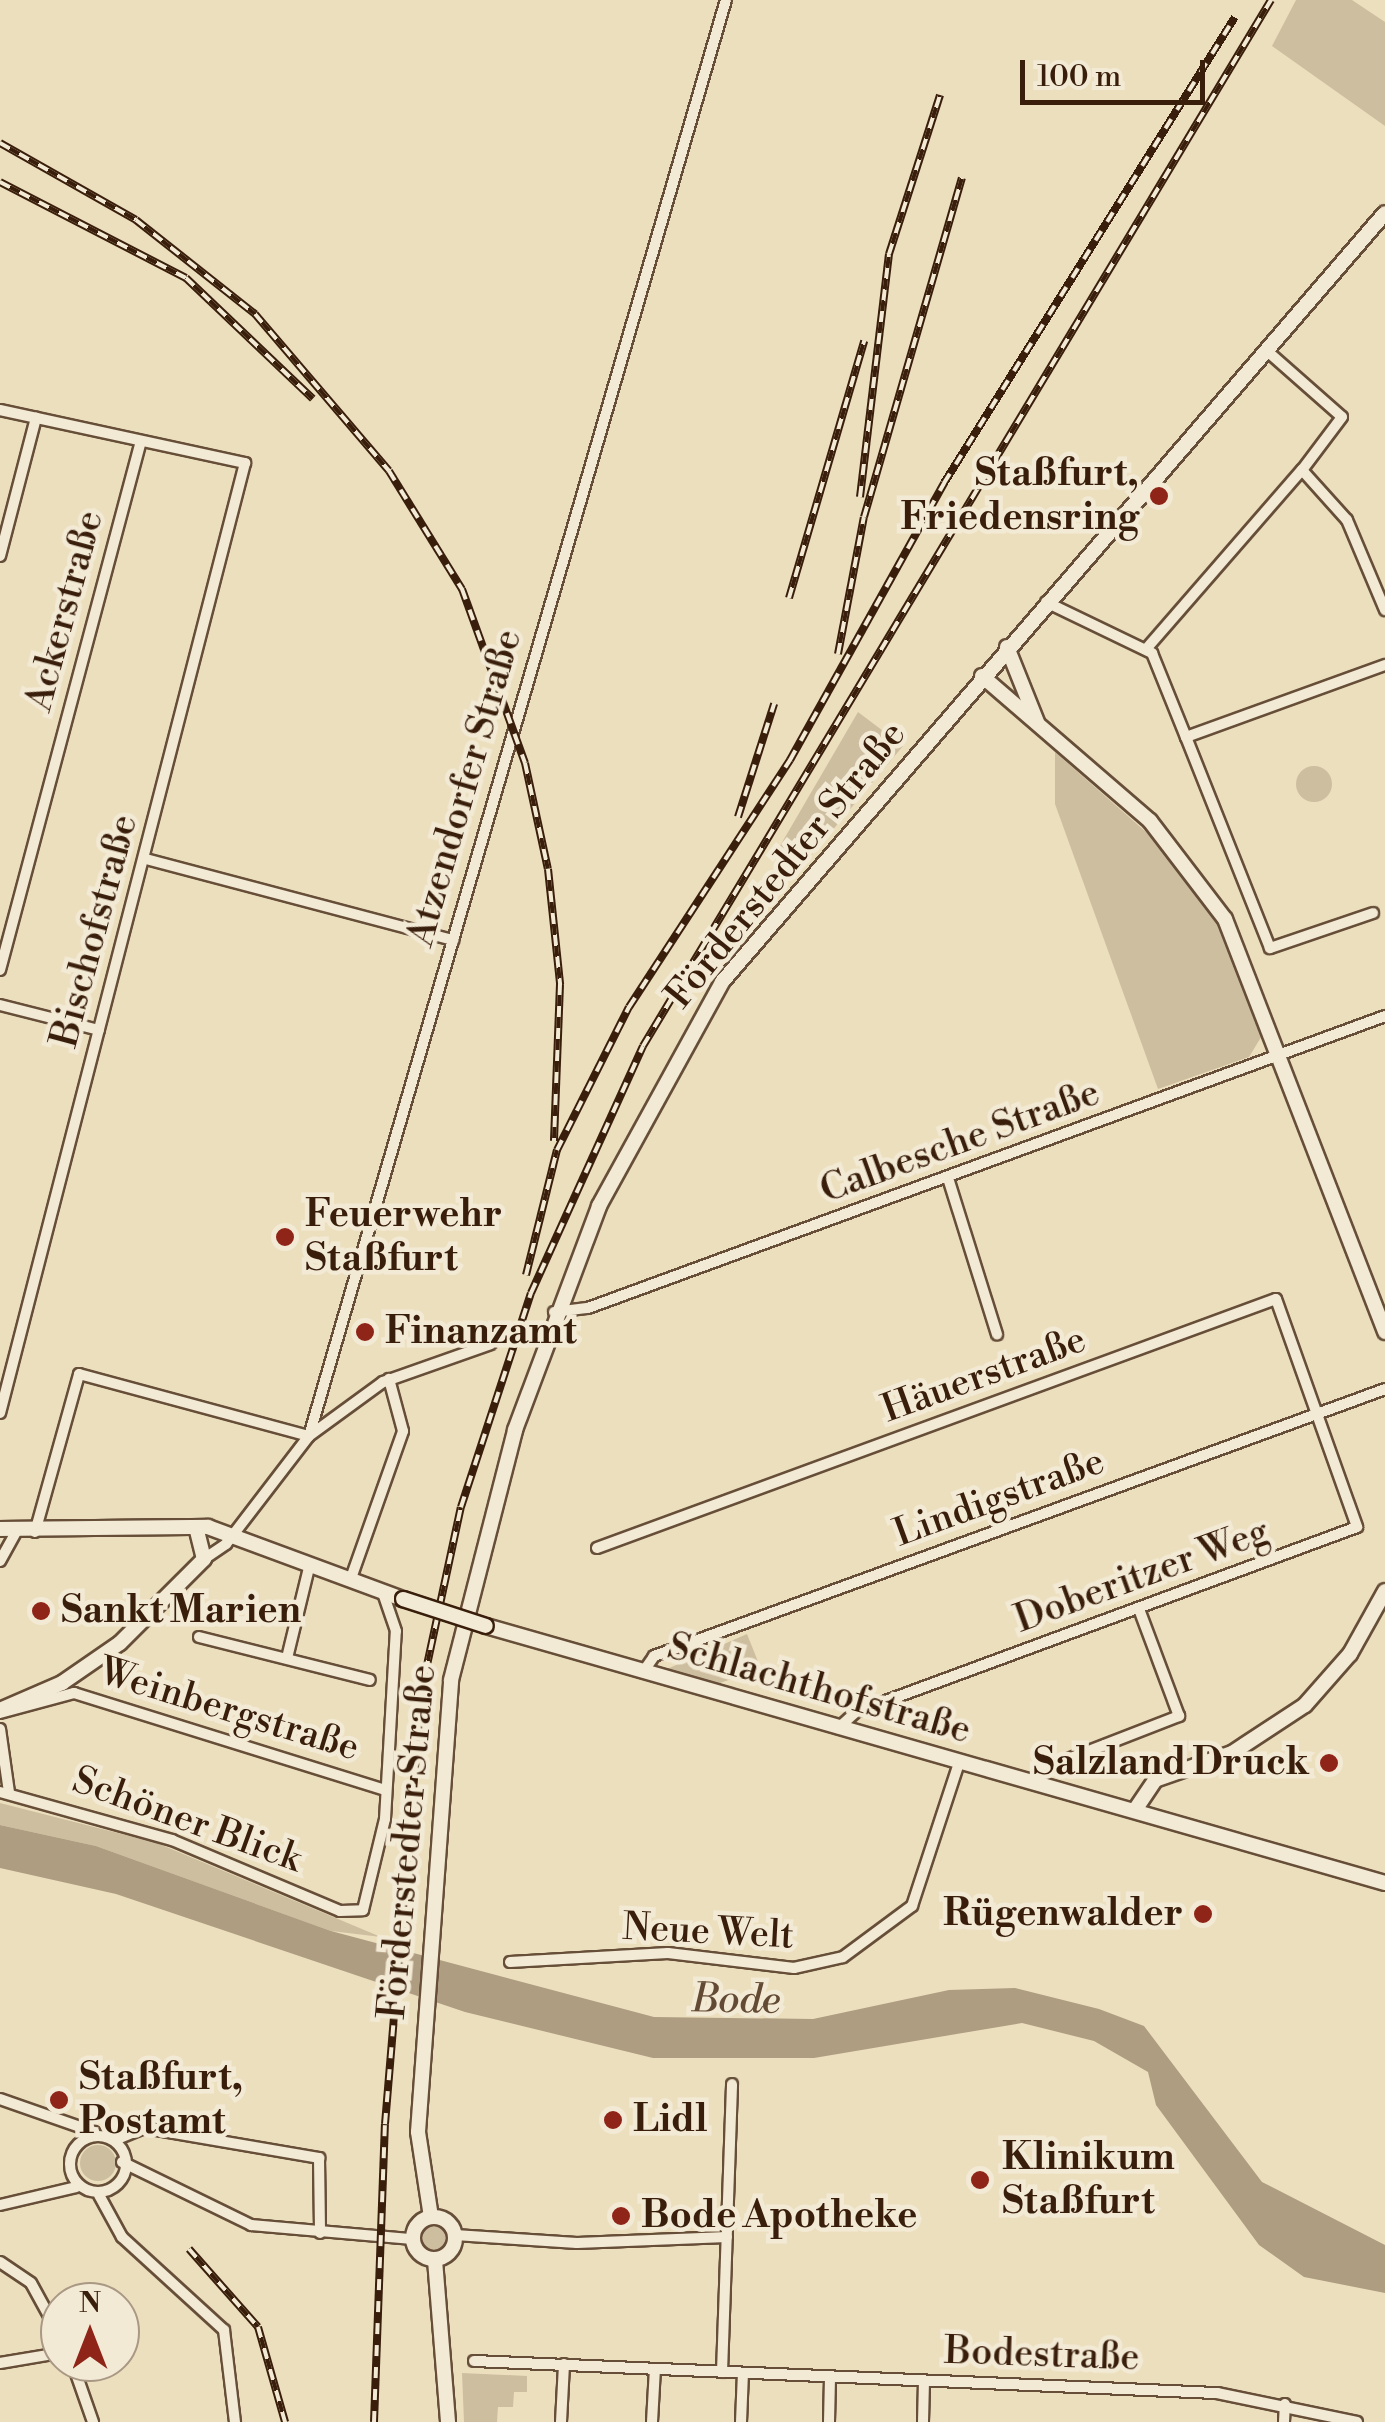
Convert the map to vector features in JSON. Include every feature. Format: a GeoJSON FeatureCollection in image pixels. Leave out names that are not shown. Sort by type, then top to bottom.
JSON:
{"type":"FeatureCollection","features":[{"type":"Feature","properties":{"kind":"main road","name":"Förderstedter Straße"},"geometry":{"type":"LineString","coordinates":[[431,2217],[418,2157],[423,2040],[428,1934],[457,1648],[554,1312],[711,996],[1007,646],[1385,213]]}},
{"type":"Feature","properties":{"kind":"main road"},"geometry":{"type":"LineString","coordinates":[[1007,646],[1037,722]]}},
{"type":"Feature","properties":{"kind":"main road"},"geometry":{"type":"LineString","coordinates":[[982,676],[1037,722],[1190,866],[1238,942],[1284,1054],[1385,1332]]}},
{"type":"Feature","properties":{"kind":"main road"},"geometry":{"type":"LineString","coordinates":[[0,1529],[35,1532],[196,1527],[232,1536],[383,1593]]}},
{"type":"Feature","properties":{"kind":"main road"},"geometry":{"type":"LineString","coordinates":[[0,1712],[90,1666],[204,1559],[196,1527]]}},
{"type":"Feature","properties":{"kind":"main road"},"geometry":{"type":"LineString","coordinates":[[1135,1810],[1155,1780],[1232,1753],[1305,1705],[1350,1654],[1385,1592]]}},
{"type":"Feature","properties":{"kind":"main road","name":"Schlachthofstraße"},"geometry":{"type":"LineString","coordinates":[[383,1593],[643,1672],[1385,1883]]}},
{"type":"Feature","properties":{"kind":"main road"},"geometry":{"type":"LineString","coordinates":[[435,2260],[450,2252],[455,2235],[431,2217],[412,2240],[435,2260],[448,2422]]}},
{"type":"Feature","properties":{"kind":"street","name":"Atzendorfer Straße"},"geometry":{"type":"LineString","coordinates":[[204,1559],[232,1536],[309,1436],[726,0]]}},
{"type":"Feature","properties":{"kind":"street"},"geometry":{"type":"LineString","coordinates":[[1147,648],[1302,470],[1342,417],[1266,350]]}},
{"type":"Feature","properties":{"kind":"street"},"geometry":{"type":"LineString","coordinates":[[0,410],[141,440]]}},
{"type":"Feature","properties":{"kind":"street"},"geometry":{"type":"LineString","coordinates":[[0,556],[36,418]]}},
{"type":"Feature","properties":{"kind":"street","name":"Bischofstraße"},"geometry":{"type":"LineString","coordinates":[[0,1413],[146,859],[245,463],[141,440]]}},
{"type":"Feature","properties":{"kind":"street","name":"Ackerstraße"},"geometry":{"type":"LineString","coordinates":[[0,970],[141,440]]}},
{"type":"Feature","properties":{"kind":"street"},"geometry":{"type":"LineString","coordinates":[[1302,470],[1347,520],[1385,610]]}},
{"type":"Feature","properties":{"kind":"street"},"geometry":{"type":"LineString","coordinates":[[1046,602],[1147,648],[1270,948],[1373,913]]}},
{"type":"Feature","properties":{"kind":"street"},"geometry":{"type":"LineString","coordinates":[[1186,736],[1385,665]]}},
{"type":"Feature","properties":{"kind":"street"},"geometry":{"type":"LineString","coordinates":[[146,859],[453,940]]}},
{"type":"Feature","properties":{"kind":"street"},"geometry":{"type":"LineString","coordinates":[[0,1005],[99,1030]]}},
{"type":"Feature","properties":{"kind":"street","name":"Calbesche Straße"},"geometry":{"type":"LineString","coordinates":[[554,1312],[588,1308],[1385,1016]]}},
{"type":"Feature","properties":{"kind":"street"},"geometry":{"type":"LineString","coordinates":[[948,1178],[997,1334]]}},
{"type":"Feature","properties":{"kind":"street","name":"Häuerstraße"},"geometry":{"type":"LineString","coordinates":[[597,1548],[1276,1299],[1320,1412]]}},
{"type":"Feature","properties":{"kind":"street"},"geometry":{"type":"LineString","coordinates":[[35,1532],[78,1374],[309,1436],[389,1379],[491,1344]]}},
{"type":"Feature","properties":{"kind":"street"},"geometry":{"type":"LineString","coordinates":[[350,1582],[403,1431],[389,1379]]}},
{"type":"Feature","properties":{"kind":"street","name":"Lindigstraße"},"geometry":{"type":"LineString","coordinates":[[643,1672],[654,1656],[1385,1389]]}},
{"type":"Feature","properties":{"kind":"street","name":"Doberitzer Weg"},"geometry":{"type":"LineString","coordinates":[[838,1728],[856,1712],[1357,1527],[1320,1412]]}},
{"type":"Feature","properties":{"kind":"street"},"geometry":{"type":"LineString","coordinates":[[0,1561],[18,1530]]}},
{"type":"Feature","properties":{"kind":"street"},"geometry":{"type":"LineString","coordinates":[[286,1658],[310,1568]]}},
{"type":"Feature","properties":{"kind":"street"},"geometry":{"type":"LineString","coordinates":[[383,1593],[396,1630],[385,1790]]}},
{"type":"Feature","properties":{"kind":"street"},"geometry":{"type":"LineString","coordinates":[[1030,1782],[1045,1768],[1179,1716],[1139,1608]]}},
{"type":"Feature","properties":{"kind":"street"},"geometry":{"type":"LineString","coordinates":[[199,1637],[370,1680]]}},
{"type":"Feature","properties":{"kind":"street","name":"Weinbergstraße"},"geometry":{"type":"LineString","coordinates":[[0,1712],[74,1693],[385,1790]]}},
{"type":"Feature","properties":{"kind":"street"},"geometry":{"type":"LineString","coordinates":[[0,1730],[4,1792]]}},
{"type":"Feature","properties":{"kind":"street","name":"Neue Welt"},"geometry":{"type":"LineString","coordinates":[[510,1962],[668,1953],[794,1968],[844,1957],[912,1906],[959,1763]]}},
{"type":"Feature","properties":{"kind":"street","name":"Schöner Blick"},"geometry":{"type":"LineString","coordinates":[[4,1792],[155,1834],[351,1913],[372,1898],[385,1790]]}},
{"type":"Feature","properties":{"kind":"street"},"geometry":{"type":"LineString","coordinates":[[722,2372],[732,2084]]}},
{"type":"Feature","properties":{"kind":"street"},"geometry":{"type":"LineString","coordinates":[[0,2099],[118,2140],[144,2128],[299,2154],[324,2162],[320,2233]]}},
{"type":"Feature","properties":{"kind":"street"},"geometry":{"type":"LineString","coordinates":[[76,2188],[75,2160],[95,2132]]}},
{"type":"Feature","properties":{"kind":"street"},"geometry":{"type":"LineString","coordinates":[[99,2195],[112,2188],[122,2162],[118,2140]]}},
{"type":"Feature","properties":{"kind":"street"},"geometry":{"type":"LineString","coordinates":[[122,2162],[244,2222],[412,2240]]}},
{"type":"Feature","properties":{"kind":"street"},"geometry":{"type":"LineString","coordinates":[[0,2205],[76,2188],[99,2195],[122,2237],[224,2330],[235,2422]]}},
{"type":"Feature","properties":{"kind":"street"},"geometry":{"type":"LineString","coordinates":[[455,2235],[576,2243],[727,2236]]}},
{"type":"Feature","properties":{"kind":"street"},"geometry":{"type":"LineString","coordinates":[[0,2262],[31,2283],[40,2299]]}},
{"type":"Feature","properties":{"kind":"street"},"geometry":{"type":"LineString","coordinates":[[0,2363],[40,2356]]}},
{"type":"Feature","properties":{"kind":"street","name":"Bodestraße"},"geometry":{"type":"LineString","coordinates":[[474,2361],[924,2380],[1286,2404],[1357,2422]]}},
{"type":"Feature","properties":{"kind":"street"},"geometry":{"type":"LineString","coordinates":[[561,2422],[564,2364]]}},
{"type":"Feature","properties":{"kind":"street"},"geometry":{"type":"LineString","coordinates":[[652,2422],[656,2370]]}},
{"type":"Feature","properties":{"kind":"street"},"geometry":{"type":"LineString","coordinates":[[740,2422],[743,2373]]}},
{"type":"Feature","properties":{"kind":"street"},"geometry":{"type":"LineString","coordinates":[[829,2422],[830,2377]]}},
{"type":"Feature","properties":{"kind":"street"},"geometry":{"type":"LineString","coordinates":[[923,2422],[924,2380]]}},
{"type":"Feature","properties":{"kind":"street"},"geometry":{"type":"LineString","coordinates":[[79,2382],[93,2422]]}},
{"type":"Feature","properties":{"kind":"street"},"geometry":{"type":"LineString","coordinates":[[1284,2422],[1286,2404]]}},
{"type":"Feature","properties":{"kind":"shaded area"},"geometry":{"type":"Polygon","coordinates":[[[1296,0],[1352,0],[1385,22],[1385,126],[1272,46],[1296,0]]]}},
{"type":"Feature","properties":{"kind":"shaded area"},"geometry":{"type":"Polygon","coordinates":[[[858,712],[903,746],[800,869],[777,851],[858,712]]]}},
{"type":"Feature","properties":{"kind":"shaded area"},"geometry":{"type":"Polygon","coordinates":[[[1055,752],[1162,846],[1225,934],[1263,1034],[1249,1057],[1158,1089],[1055,804],[1055,752]]]}},
{"type":"Feature","properties":{"kind":"shaded area"},"geometry":{"type":"Polygon","coordinates":[[[1314,766],[1327,771],[1332,784],[1327,797],[1314,802],[1301,797],[1296,784],[1301,771],[1314,766]]]}},
{"type":"Feature","properties":{"kind":"shaded area"},"geometry":{"type":"Polygon","coordinates":[[[747,1634],[761,1669],[717,1684],[667,1669],[747,1634]]]}},
{"type":"Feature","properties":{"kind":"shaded area"},"geometry":{"type":"Polygon","coordinates":[[[0,1803],[157,1843],[381,1937],[331,1931],[96,1846],[0,1825],[0,1803]]]}},
{"type":"Feature","properties":{"kind":"shaded area"},"geometry":{"type":"Polygon","coordinates":[[[0,1825],[96,1846],[331,1931],[654,2017],[813,2019],[949,1990],[1015,1988],[1099,2009],[1144,2026],[1262,2182],[1385,2245],[1385,2293],[1304,2277],[1259,2245],[1156,2105],[1148,2072],[1094,2041],[1022,2023],[814,2058],[653,2058],[465,2012],[116,1894],[0,1868],[0,1825]]]}},
{"type":"Feature","properties":{"kind":"shaded area"},"geometry":{"type":"Polygon","coordinates":[[[98,2145],[111,2150],[116,2163],[111,2176],[98,2181],[85,2176],[80,2163],[85,2150],[98,2145]]]}},
{"type":"Feature","properties":{"kind":"shaded area"},"geometry":{"type":"Polygon","coordinates":[[[434,2224],[444,2228],[448,2238],[444,2248],[434,2252],[424,2248],[420,2238],[424,2228],[434,2224]]]}},
{"type":"Feature","properties":{"kind":"shaded area"},"geometry":{"type":"Polygon","coordinates":[[[462,2373],[527,2376],[527,2392],[514,2392],[513,2407],[498,2407],[497,2422],[464,2422],[462,2373]]]}},
{"type":"Feature","properties":{"kind":"railway"},"geometry":{"type":"LineString","coordinates":[[374,2422],[385,2124],[421,1693],[461,1507],[531,1293],[643,1046],[1271,0]]}},
{"type":"Feature","properties":{"kind":"railway"},"geometry":{"type":"LineString","coordinates":[[526,1275],[557,1150],[629,1007],[790,760],[944,483],[1235,17]]}},
{"type":"Feature","properties":{"kind":"railway"},"geometry":{"type":"LineString","coordinates":[[860,497],[889,254],[940,95]]}},
{"type":"Feature","properties":{"kind":"railway"},"geometry":{"type":"LineString","coordinates":[[0,143],[136,220],[255,314],[389,471],[462,589],[525,763],[548,869],[560,984],[554,1141]]}},
{"type":"Feature","properties":{"kind":"railway"},"geometry":{"type":"LineString","coordinates":[[838,654],[864,517],[962,178]]}},
{"type":"Feature","properties":{"kind":"railway"},"geometry":{"type":"LineString","coordinates":[[0,182],[186,278],[313,399]]}},
{"type":"Feature","properties":{"kind":"railway"},"geometry":{"type":"LineString","coordinates":[[789,598],[864,341]]}},
{"type":"Feature","properties":{"kind":"railway"},"geometry":{"type":"LineString","coordinates":[[738,817],[774,704]]}},
{"type":"Feature","properties":{"kind":"railway"},"geometry":{"type":"LineString","coordinates":[[189,2249],[258,2327],[285,2422]]}},
{"type":"Feature","properties":{"kind":"place","name":"Staßfurt, Friedensring"},"geometry":{"type":"Point","coordinates":[1159,496]}},
{"type":"Feature","properties":{"kind":"place","name":"Feuerwehr Staßfurt"},"geometry":{"type":"Point","coordinates":[285,1237]}},
{"type":"Feature","properties":{"kind":"place","name":"Finanzamt"},"geometry":{"type":"Point","coordinates":[365,1332]}},
{"type":"Feature","properties":{"kind":"place","name":"Sankt Marien"},"geometry":{"type":"Point","coordinates":[41,1611]}},
{"type":"Feature","properties":{"kind":"place","name":"Salzland Druck"},"geometry":{"type":"Point","coordinates":[1329,1763]}},
{"type":"Feature","properties":{"kind":"place","name":"Rügenwalder"},"geometry":{"type":"Point","coordinates":[1203,1914]}},
{"type":"Feature","properties":{"kind":"place","name":"Staßfurt, Postamt"},"geometry":{"type":"Point","coordinates":[59,2100]}},
{"type":"Feature","properties":{"kind":"place","name":"Lidl"},"geometry":{"type":"Point","coordinates":[613,2120]}},
{"type":"Feature","properties":{"kind":"place","name":"Klinikum Staßfurt"},"geometry":{"type":"Point","coordinates":[980,2180]}},
{"type":"Feature","properties":{"kind":"place","name":"Bode Apotheke"},"geometry":{"type":"Point","coordinates":[621,2216]}},
{"type":"Feature","properties":{"kind":"water label","name":"Bode"},"geometry":{"type":"Point","coordinates":[736,2000]}}]}
